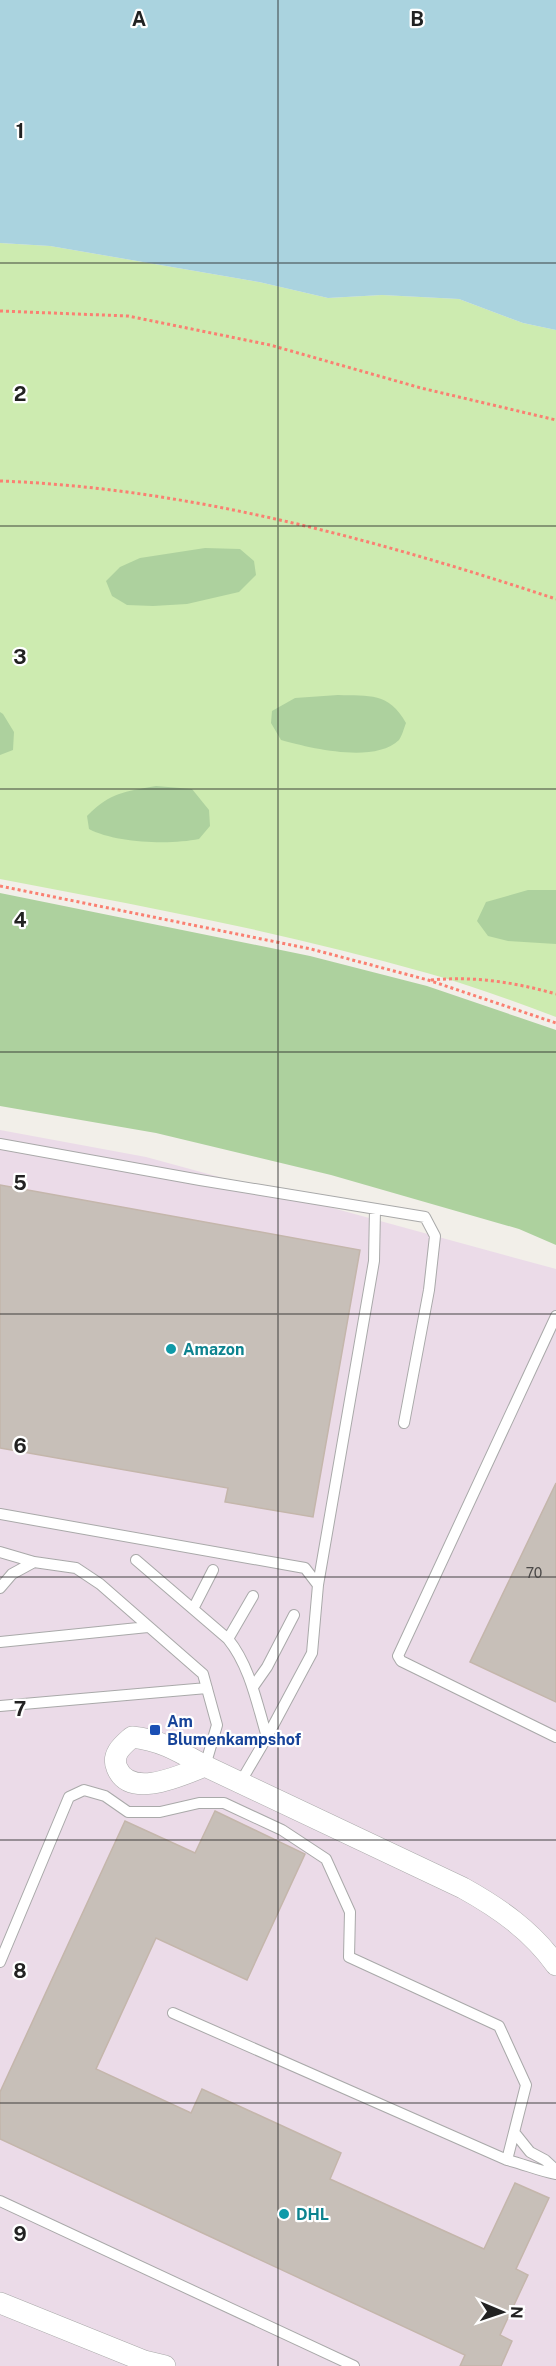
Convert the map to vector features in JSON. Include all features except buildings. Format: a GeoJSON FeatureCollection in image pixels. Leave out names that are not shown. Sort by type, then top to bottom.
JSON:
{"type":"FeatureCollection","features":[{"type":"Feature","properties":{"kind":"street"},"geometry":{"type":"LineString","coordinates":[[205,1766],[169,1780],[142,1785],[130,1782],[120,1775],[115,1763],[118,1750],[132,1737],[153,1739],[240,1783],[463,1888],[486,1901],[528,1932],[554,1956]]}},
{"type":"Feature","properties":{"kind":"street"},"geometry":{"type":"LineString","coordinates":[[0,2302],[154,2365]]}},
{"type":"Feature","properties":{"kind":"lane"},"geometry":{"type":"LineString","coordinates":[[0,1144],[425,1217],[435,1236],[429,1290],[404,1424]]}},
{"type":"Feature","properties":{"kind":"lane"},"geometry":{"type":"LineString","coordinates":[[240,1783],[312,1653],[318,1585],[374,1261],[375,1209]]}},
{"type":"Feature","properties":{"kind":"lane"},"geometry":{"type":"LineString","coordinates":[[556,1317],[398,1656],[401,1661],[556,1737]]}},
{"type":"Feature","properties":{"kind":"lane"},"geometry":{"type":"LineString","coordinates":[[0,1514],[305,1568],[318,1585]]}},
{"type":"Feature","properties":{"kind":"lane"},"geometry":{"type":"LineString","coordinates":[[0,1552],[34,1562],[76,1568],[100,1584],[203,1674],[217,1725],[205,1766]]}},
{"type":"Feature","properties":{"kind":"lane"},"geometry":{"type":"LineString","coordinates":[[136,1560],[228,1639],[236,1649],[253,1687],[267,1737]]}},
{"type":"Feature","properties":{"kind":"lane"},"geometry":{"type":"LineString","coordinates":[[0,1588],[12,1574],[34,1562]]}},
{"type":"Feature","properties":{"kind":"lane"},"geometry":{"type":"LineString","coordinates":[[193,1609],[213,1570]]}},
{"type":"Feature","properties":{"kind":"lane"},"geometry":{"type":"LineString","coordinates":[[228,1639],[253,1596]]}},
{"type":"Feature","properties":{"kind":"lane"},"geometry":{"type":"LineString","coordinates":[[253,1687],[267,1667],[294,1615]]}},
{"type":"Feature","properties":{"kind":"lane"},"geometry":{"type":"LineString","coordinates":[[0,1642],[148,1627]]}},
{"type":"Feature","properties":{"kind":"lane"},"geometry":{"type":"LineString","coordinates":[[0,1706],[207,1688]]}},
{"type":"Feature","properties":{"kind":"lane"},"geometry":{"type":"LineString","coordinates":[[0,1962],[69,1797],[84,1790],[105,1796],[128,1812],[159,1812],[199,1803],[224,1803],[282,1830],[326,1859],[350,1912],[349,1957],[499,2026],[526,2085],[507,2160]]}},
{"type":"Feature","properties":{"kind":"lane"},"geometry":{"type":"LineString","coordinates":[[173,2013],[507,2160],[541,2172],[556,2174]]}},
{"type":"Feature","properties":{"kind":"lane"},"geometry":{"type":"LineString","coordinates":[[514,2133],[530,2152],[545,2160],[556,2170]]}},
{"type":"Feature","properties":{"kind":"lane"},"geometry":{"type":"LineString","coordinates":[[0,2201],[354,2366]]}},
{"type":"Feature","properties":{"kind":"path"},"geometry":{"type":"LineString","coordinates":[[0,311],[128,316],[270,345],[421,387],[556,420]]}},
{"type":"Feature","properties":{"kind":"path"},"geometry":{"type":"LineString","coordinates":[[0,481],[46,483],[153,495],[280,520],[444,562],[556,599]]}},
{"type":"Feature","properties":{"kind":"path"},"geometry":{"type":"LineString","coordinates":[[0,886],[311,949],[428,980],[556,1023]]}},
{"type":"Feature","properties":{"kind":"path"},"geometry":{"type":"LineString","coordinates":[[428,980],[456,977],[496,980],[556,994]]}},
{"type":"Feature","properties":{"kind":"shaded area"},"geometry":{"type":"Polygon","coordinates":[[[0,1130],[146,1157],[556,1269],[556,2366],[0,2366],[0,1130]]]}},
{"type":"Feature","properties":{"kind":"green space"},"geometry":{"type":"Polygon","coordinates":[[[0,243],[50,246],[259,282],[328,298],[382,295],[459,299],[523,323],[556,330],[556,1017],[443,978],[321,945],[161,910],[0,879],[0,243]]]}},
{"type":"Feature","properties":{"kind":"green space"},"geometry":{"type":"Polygon","coordinates":[[[205,548],[240,549],[254,561],[256,575],[239,592],[187,604],[127,605],[112,596],[106,581],[120,567],[140,558],[205,548]]]}},
{"type":"Feature","properties":{"kind":"green space"},"geometry":{"type":"Polygon","coordinates":[[[338,695],[369,696],[393,706],[406,723],[399,740],[388,747],[358,753],[324,750],[281,740],[271,723],[272,711],[295,698],[338,695]]]}},
{"type":"Feature","properties":{"kind":"green space"},"geometry":{"type":"Polygon","coordinates":[[[0,712],[14,732],[13,750],[0,755],[0,712]]]}},
{"type":"Feature","properties":{"kind":"green space"},"geometry":{"type":"Polygon","coordinates":[[[156,786],[192,789],[209,810],[210,826],[199,839],[143,842],[100,834],[89,829],[87,816],[103,802],[118,794],[156,786]]]}},
{"type":"Feature","properties":{"kind":"green space"},"geometry":{"type":"Polygon","coordinates":[[[528,890],[556,890],[556,944],[508,941],[488,936],[477,921],[486,902],[528,890]]]}},
{"type":"Feature","properties":{"kind":"green space"},"geometry":{"type":"Polygon","coordinates":[[[0,893],[310,956],[427,986],[556,1030],[556,1245],[519,1229],[331,1175],[156,1133],[0,1106],[0,893]]]}},
{"type":"Feature","properties":{"kind":"water"},"geometry":{"type":"Polygon","coordinates":[[[0,0],[556,0],[556,330],[523,323],[459,299],[382,295],[328,298],[259,282],[50,246],[0,243],[0,0]]]}},
{"type":"Feature","properties":{"kind":"place","name":"Amazon"},"geometry":{"type":"Point","coordinates":[171,1349]}},
{"type":"Feature","properties":{"kind":"place","name":"Am Blumenkampshof"},"geometry":{"type":"Point","coordinates":[155,1730]}},
{"type":"Feature","properties":{"kind":"place","name":"DHL"},"geometry":{"type":"Point","coordinates":[284,2214]}}]}
